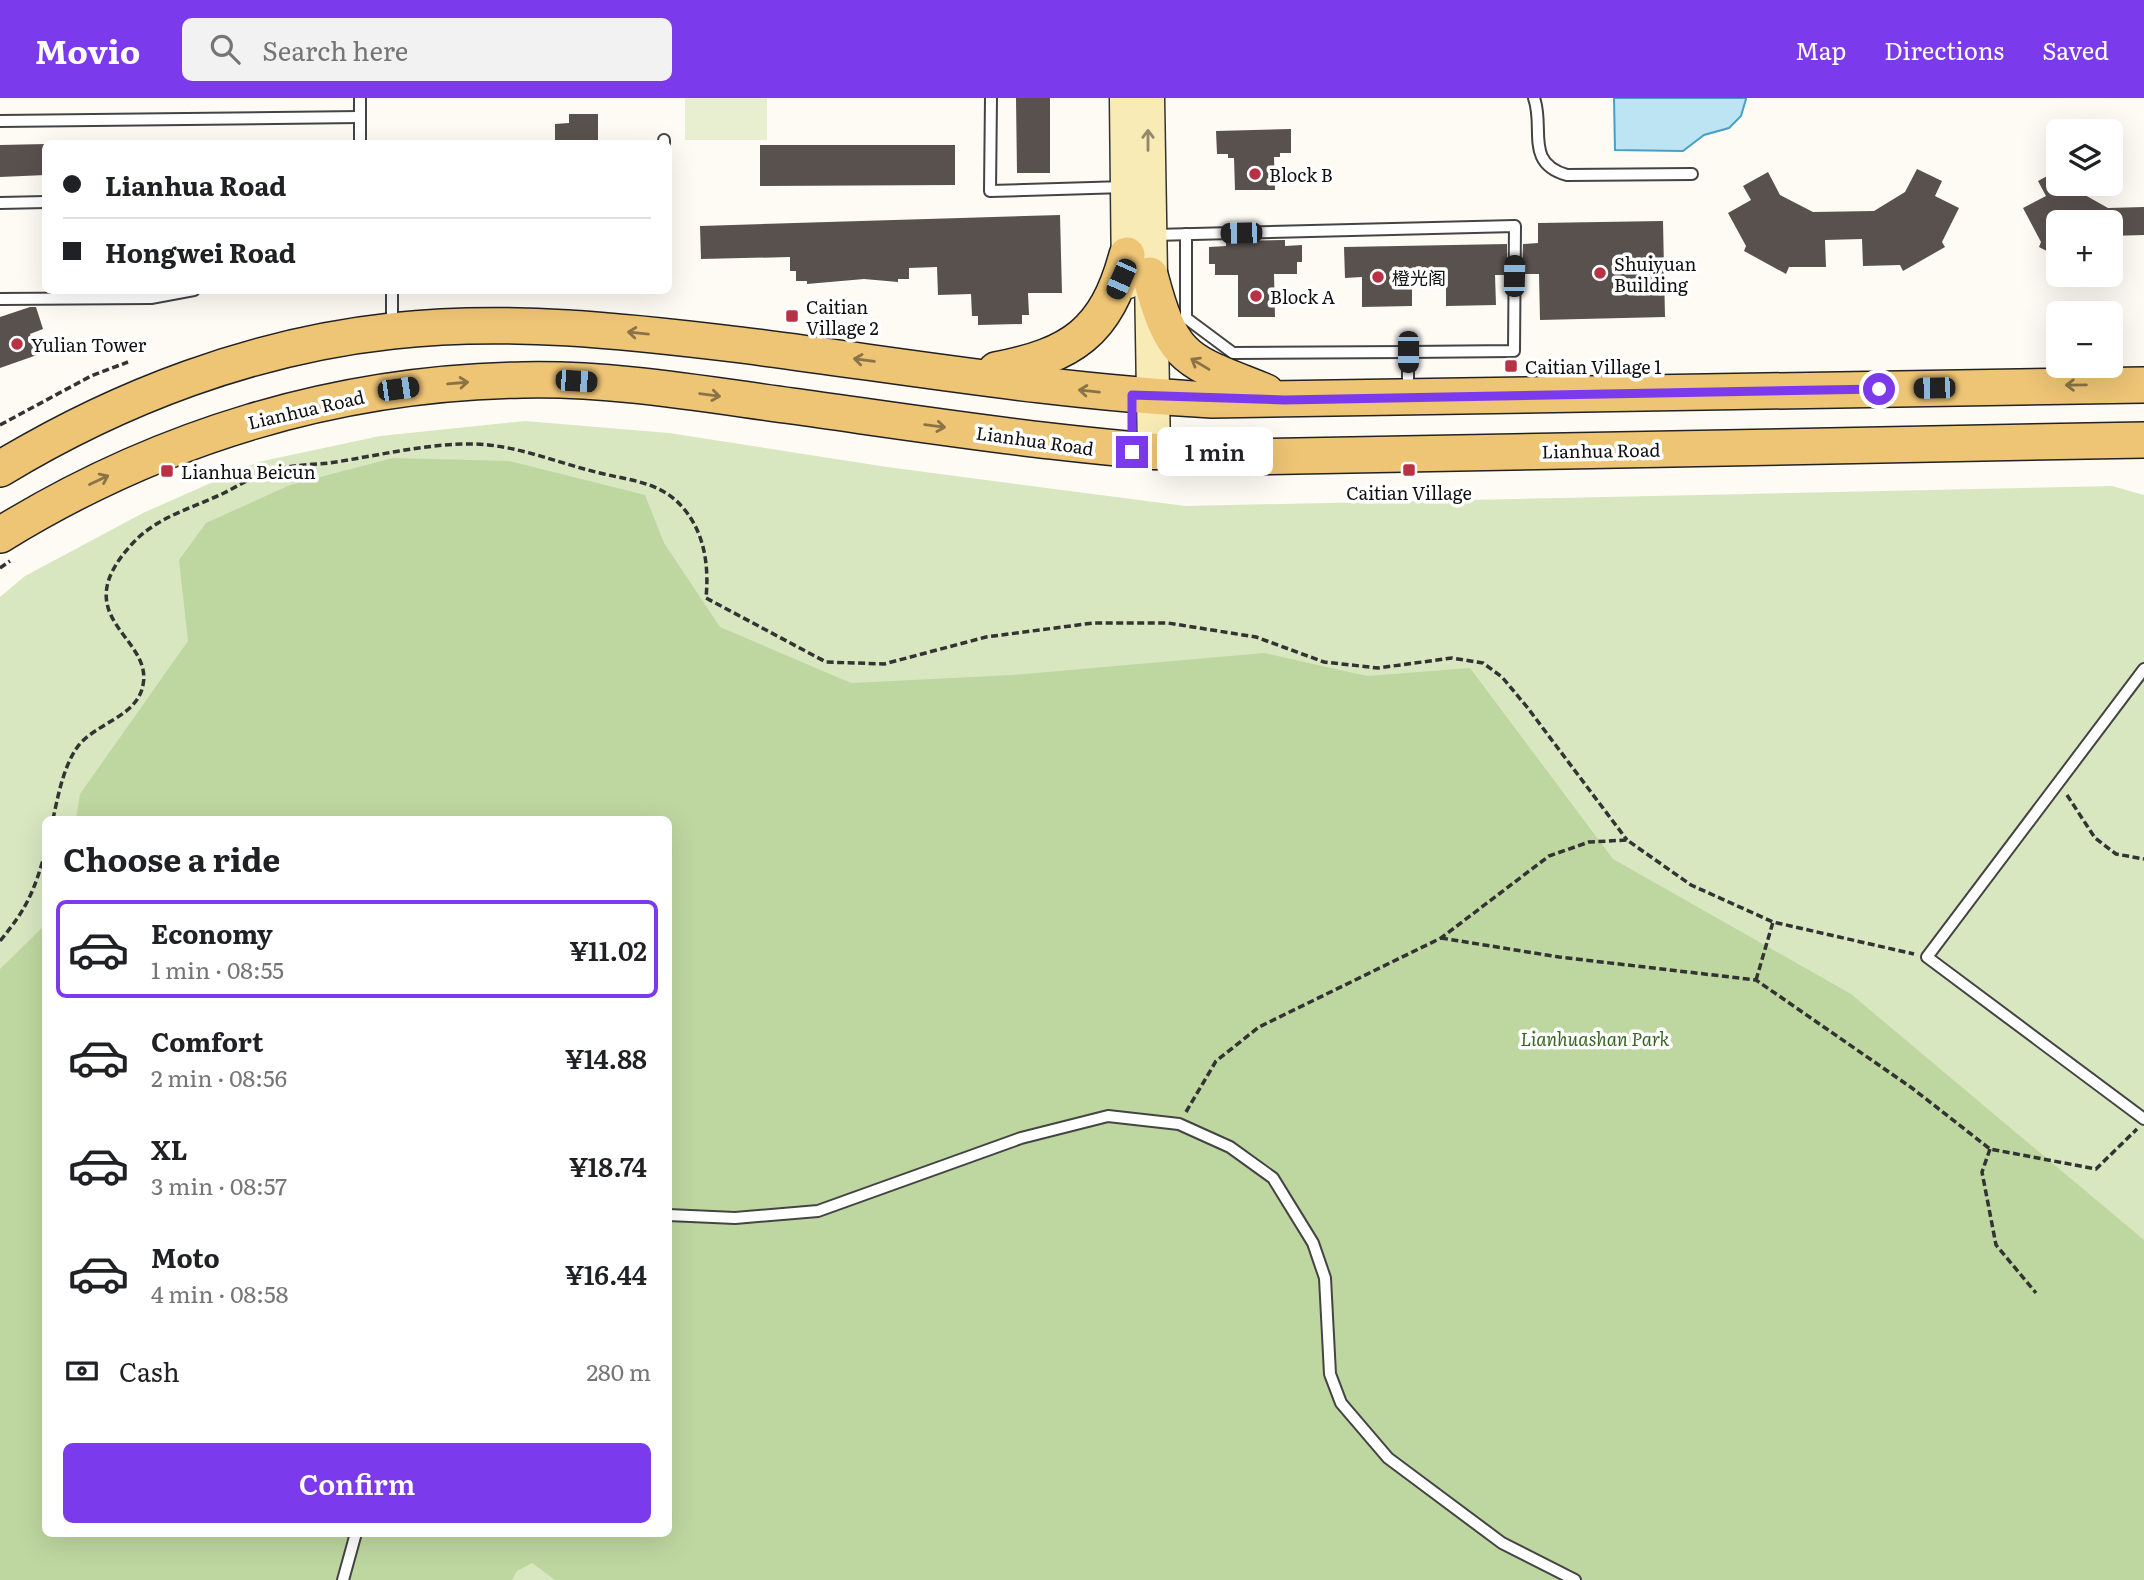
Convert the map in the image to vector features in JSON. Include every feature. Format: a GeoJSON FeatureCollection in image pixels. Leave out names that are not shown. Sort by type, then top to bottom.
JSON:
{"type":"FeatureCollection","features":[{"type":"Feature","properties":{"kind":"main road"},"geometry":{"type":"LineString","coordinates":[[975,375],[1024,365],[1073,346],[1090,332],[1121,279],[1142,255]]}},
{"type":"Feature","properties":{"kind":"main road"},"geometry":{"type":"LineString","coordinates":[[1142,255],[1166,326],[1184,354],[1222,376],[1285,400]]}},
{"type":"Feature","properties":{"kind":"main road"},"geometry":{"type":"LineString","coordinates":[[0,469],[15,454],[104,412],[204,373],[279,351],[392,331],[512,325],[579,327],[1142,396],[1285,400],[2144,385]]}},
{"type":"Feature","properties":{"kind":"main road","name":"Lianhua Road"},"geometry":{"type":"LineString","coordinates":[[4,540],[38,511],[129,465],[212,433],[273,414],[373,393],[474,382],[538,380],[627,384],[1143,453],[1259,457],[2144,440]]}},
{"type":"Feature","properties":{"kind":"street"},"geometry":{"type":"LineString","coordinates":[[1126,98],[1138,187],[1142,255],[1143,453]]}},
{"type":"Feature","properties":{"kind":"street"},"geometry":{"type":"LineString","coordinates":[[1138,187],[1148,98]]}},
{"type":"Feature","properties":{"kind":"street"},"geometry":{"type":"LineString","coordinates":[[2074,442],[2144,428]]}},
{"type":"Feature","properties":{"kind":"lane"},"geometry":{"type":"LineString","coordinates":[[360,98],[360,140]]}},
{"type":"Feature","properties":{"kind":"lane"},"geometry":{"type":"LineString","coordinates":[[991,98],[990,191],[1138,187]]}},
{"type":"Feature","properties":{"kind":"lane"},"geometry":{"type":"LineString","coordinates":[[1534,98],[1541,158],[1552,170],[1567,175],[1692,174]]}},
{"type":"Feature","properties":{"kind":"lane"},"geometry":{"type":"LineString","coordinates":[[0,121],[360,117]]}},
{"type":"Feature","properties":{"kind":"lane"},"geometry":{"type":"LineString","coordinates":[[0,203],[42,202]]}},
{"type":"Feature","properties":{"kind":"lane"},"geometry":{"type":"LineString","coordinates":[[1142,255],[1186,234],[1515,226],[1514,351],[1233,353],[1186,318],[1186,234]]}},
{"type":"Feature","properties":{"kind":"lane"},"geometry":{"type":"LineString","coordinates":[[0,299],[151,298],[172,294]]}},
{"type":"Feature","properties":{"kind":"lane"},"geometry":{"type":"LineString","coordinates":[[392,294],[392,331]]}},
{"type":"Feature","properties":{"kind":"lane"},"geometry":{"type":"LineString","coordinates":[[1408,352],[1409,398]]}},
{"type":"Feature","properties":{"kind":"lane"},"geometry":{"type":"LineString","coordinates":[[2144,669],[1927,957],[2144,1121]]}},
{"type":"Feature","properties":{"kind":"lane"},"geometry":{"type":"LineString","coordinates":[[672,1216],[735,1217],[818,1211],[1021,1138],[1108,1116],[1179,1124],[1230,1147],[1273,1178],[1280,1189],[1313,1243],[1325,1278],[1330,1374],[1342,1404],[1388,1458],[1502,1544],[1575,1580]]}},
{"type":"Feature","properties":{"kind":"lane"},"geometry":{"type":"LineString","coordinates":[[343,1580],[355,1537]]}},
{"type":"Feature","properties":{"kind":"path"},"geometry":{"type":"LineString","coordinates":[[0,425],[91,376],[128,362]]}},
{"type":"Feature","properties":{"kind":"path"},"geometry":{"type":"LineString","coordinates":[[53,816],[59,791],[76,749],[98,728],[137,701],[144,684],[142,664],[110,616],[107,597],[108,583],[116,564],[133,542],[170,516],[267,471],[475,444],[527,451],[604,474],[638,479],[660,489],[683,507],[698,529],[708,578],[706,598],[826,662],[884,664],[999,636],[1093,623],[1168,623],[1256,638],[1324,662],[1378,668],[1452,658],[1483,663],[1502,677],[1527,706],[1627,840],[1691,885],[1773,922],[1927,957]]}},
{"type":"Feature","properties":{"kind":"path"},"geometry":{"type":"LineString","coordinates":[[2059,782],[2095,838],[2116,854],[2144,859]]}},
{"type":"Feature","properties":{"kind":"path"},"geometry":{"type":"LineString","coordinates":[[1179,1124],[1216,1061],[1259,1027],[1441,938],[1549,856],[1589,842],[1627,840]]}},
{"type":"Feature","properties":{"kind":"path"},"geometry":{"type":"LineString","coordinates":[[0,940],[20,916],[34,893],[42,864]]}},
{"type":"Feature","properties":{"kind":"path"},"geometry":{"type":"LineString","coordinates":[[1756,980],[1773,922]]}},
{"type":"Feature","properties":{"kind":"path"},"geometry":{"type":"LineString","coordinates":[[1441,938],[1559,957],[1756,980],[1912,1088],[1990,1149],[2096,1169],[2144,1121]]}},
{"type":"Feature","properties":{"kind":"path"},"geometry":{"type":"LineString","coordinates":[[1990,1149],[1982,1172],[1996,1245],[2036,1293]]}},
{"type":"Feature","properties":{"kind":"green space"},"geometry":{"type":"Polygon","coordinates":[[[685,98],[767,98],[767,140],[685,140],[685,98]]]}},
{"type":"Feature","properties":{"kind":"green space","name":"Lianhuashan Park"},"geometry":{"type":"Polygon","coordinates":[[[525,421],[669,433],[887,467],[1185,506],[2112,486],[2144,495],[2144,1580],[0,1580],[0,597],[25,576],[143,513],[258,462],[380,436],[525,421]]]}},
{"type":"Feature","properties":{"kind":"green space","name":"Lianhuashan Park"},"geometry":{"type":"Polygon","coordinates":[[[393,458],[509,461],[645,495],[664,543],[720,627],[851,683],[1012,675],[1264,653],[1367,676],[1470,668],[1613,859],[1851,994],[2144,1240],[2144,1580],[555,1580],[532,1563],[517,1571],[512,1580],[0,1580],[0,969],[42,928],[42,1537],[672,1537],[672,816],[76,816],[80,794],[188,641],[179,560],[206,523],[290,485],[393,458]]]}},
{"type":"Feature","properties":{"kind":"water"},"geometry":{"type":"Polygon","coordinates":[[[1614,98],[1746,99],[1741,116],[1729,128],[1704,135],[1683,151],[1615,150],[1614,98]]]}},
{"type":"Feature","properties":{"kind":"building"},"geometry":{"type":"Polygon","coordinates":[[[1016,98],[1050,98],[1050,173],[1017,173],[1016,98]]]}},
{"type":"Feature","properties":{"kind":"building"},"geometry":{"type":"Polygon","coordinates":[[[569,114],[598,114],[598,140],[555,140],[555,124],[569,123],[569,114]]]}},
{"type":"Feature","properties":{"kind":"building","name":"Block B"},"geometry":{"type":"Polygon","coordinates":[[[1291,129],[1291,153],[1280,153],[1280,157],[1274,157],[1275,190],[1235,190],[1234,158],[1228,158],[1228,154],[1217,154],[1216,131],[1291,129]]]}},
{"type":"Feature","properties":{"kind":"building"},"geometry":{"type":"Polygon","coordinates":[[[42,144],[42,175],[0,177],[0,145],[42,144]]]}},
{"type":"Feature","properties":{"kind":"building"},"geometry":{"type":"Polygon","coordinates":[[[760,145],[955,145],[955,185],[760,186],[760,145]]]}},
{"type":"Feature","properties":{"kind":"building"},"geometry":{"type":"Polygon","coordinates":[[[1917,169],[1942,181],[1935,196],[1959,208],[1942,242],[1945,247],[1903,271],[1900,265],[1863,266],[1862,239],[1825,240],[1826,267],[1789,267],[1786,274],[1744,251],[1746,246],[1728,213],[1751,200],[1743,186],[1768,172],[1780,195],[1813,212],[1874,211],[1905,192],[1917,169]]]}},
{"type":"Feature","properties":{"kind":"building"},"geometry":{"type":"Polygon","coordinates":[[[2046,177],[2046,196],[2038,181],[2046,177]]]}},
{"type":"Feature","properties":{"kind":"building"},"geometry":{"type":"Polygon","coordinates":[[[2046,196],[2087,196],[2108,208],[2144,207],[2144,235],[2123,236],[2123,210],[2046,210],[2046,251],[2039,247],[2041,242],[2023,208],[2046,196]]]}},
{"type":"Feature","properties":{"kind":"building"},"geometry":{"type":"Polygon","coordinates":[[[1060,215],[1062,293],[1028,293],[1029,315],[1022,315],[1022,324],[978,325],[978,316],[972,316],[971,294],[938,295],[937,267],[909,268],[909,279],[898,279],[898,282],[864,279],[807,284],[807,281],[796,281],[796,271],[790,271],[790,257],[701,259],[700,226],[1060,215]]]}},
{"type":"Feature","properties":{"kind":"building","name":"Shuiyuan Building"},"geometry":{"type":"Polygon","coordinates":[[[1663,221],[1665,317],[1540,320],[1539,274],[1522,274],[1523,244],[1538,243],[1538,223],[1663,221]]]}},
{"type":"Feature","properties":{"kind":"building","name":"Block A"},"geometry":{"type":"Polygon","coordinates":[[[1285,240],[1285,246],[1302,245],[1302,262],[1297,262],[1297,274],[1274,274],[1275,317],[1238,317],[1238,275],[1215,275],[1215,264],[1209,264],[1209,247],[1226,246],[1226,241],[1285,240]]]}},
{"type":"Feature","properties":{"kind":"building"},"geometry":{"type":"Polygon","coordinates":[[[1507,244],[1507,275],[1495,275],[1496,305],[1446,306],[1446,276],[1412,276],[1412,306],[1362,307],[1362,277],[1345,278],[1344,247],[1507,244]]]}},
{"type":"Feature","properties":{"kind":"building","name":"Yulian Tower"},"geometry":{"type":"Polygon","coordinates":[[[36,307],[43,329],[30,334],[37,355],[0,368],[0,317],[36,307]]]}},
{"type":"Feature","properties":{"kind":"place","name":"Block B"},"geometry":{"type":"Point","coordinates":[1255,174]}},
{"type":"Feature","properties":{"kind":"place","name":"Shuiyuan Building"},"geometry":{"type":"Point","coordinates":[1600,273]}},
{"type":"Feature","properties":{"kind":"place","name":"橙光阁"},"geometry":{"type":"Point","coordinates":[1378,277]}},
{"type":"Feature","properties":{"kind":"place","name":"Block A"},"geometry":{"type":"Point","coordinates":[1256,296]}},
{"type":"Feature","properties":{"kind":"place","name":"Caitian Village 2"},"geometry":{"type":"Point","coordinates":[792,316]}},
{"type":"Feature","properties":{"kind":"place","name":"Yulian Tower"},"geometry":{"type":"Point","coordinates":[17,344]}},
{"type":"Feature","properties":{"kind":"place","name":"Caitian Village 1"},"geometry":{"type":"Point","coordinates":[1511,366]}},
{"type":"Feature","properties":{"kind":"place","name":"Caitian Village"},"geometry":{"type":"Point","coordinates":[1409,470]}},
{"type":"Feature","properties":{"kind":"place","name":"Lianhua Beicun"},"geometry":{"type":"Point","coordinates":[167,471]}},
{"type":"Feature","properties":{"kind":"route"},"geometry":{"type":"LineString","coordinates":[[1132,452],[1132,395],[1212,400],[1285,400],[1879,389]]}}]}
